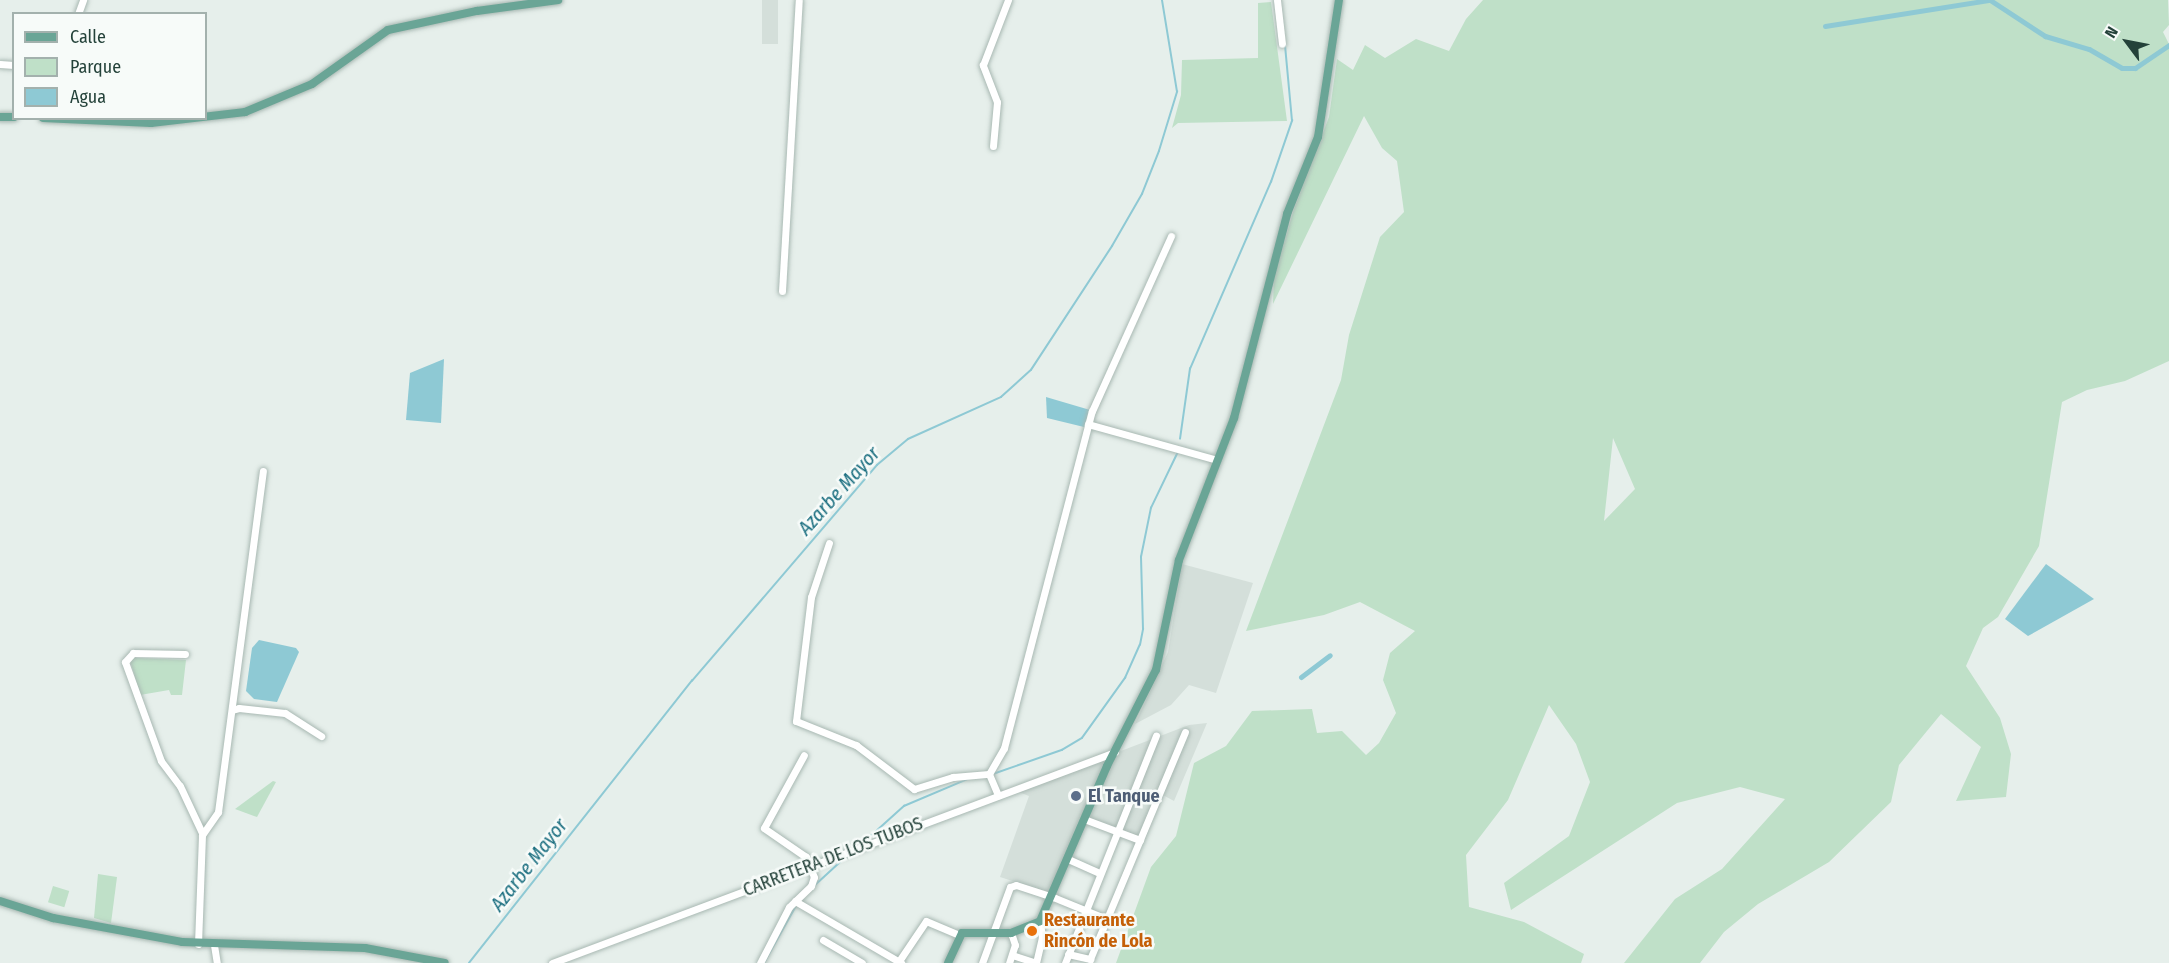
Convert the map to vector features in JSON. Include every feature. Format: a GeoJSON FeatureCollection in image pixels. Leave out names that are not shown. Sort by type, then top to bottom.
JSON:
{"type":"FeatureCollection","features":[{"type":"Feature","properties":{"kind":"main road"},"geometry":{"type":"LineString","coordinates":[[207,115],[245,112],[312,84],[388,30],[477,11],[558,0]]}},
{"type":"Feature","properties":{"kind":"main road"},"geometry":{"type":"LineString","coordinates":[[948,963],[959,935],[1011,933],[1040,921],[1053,897],[1084,819],[1156,670],[1179,560],[1244,386],[1287,214],[1318,136],[1339,0]]}},
{"type":"Feature","properties":{"kind":"main road"},"geometry":{"type":"LineString","coordinates":[[123,120],[147,121]]}},
{"type":"Feature","properties":{"kind":"main road"},"geometry":{"type":"LineString","coordinates":[[0,901],[53,918],[198,944],[365,948],[444,963]]}},
{"type":"Feature","properties":{"kind":"street"},"geometry":{"type":"LineString","coordinates":[[782,291],[799,0]]}},
{"type":"Feature","properties":{"kind":"street"},"geometry":{"type":"LineString","coordinates":[[993,146],[997,102],[983,65],[1008,0]]}},
{"type":"Feature","properties":{"kind":"street"},"geometry":{"type":"LineString","coordinates":[[1277,0],[1282,44]]}},
{"type":"Feature","properties":{"kind":"street"},"geometry":{"type":"LineString","coordinates":[[989,774],[1004,748],[1088,424],[1171,236]]}},
{"type":"Feature","properties":{"kind":"street"},"geometry":{"type":"LineString","coordinates":[[1088,424],[1217,460]]}},
{"type":"Feature","properties":{"kind":"street"},"geometry":{"type":"LineString","coordinates":[[202,833],[218,812],[263,471]]}},
{"type":"Feature","properties":{"kind":"street"},"geometry":{"type":"LineString","coordinates":[[829,543],[810,597],[796,721],[856,745],[914,789],[961,776],[989,774]]}},
{"type":"Feature","properties":{"kind":"street"},"geometry":{"type":"LineString","coordinates":[[185,654],[133,653],[125,662],[161,761],[180,786],[202,833],[198,944]]}},
{"type":"Feature","properties":{"kind":"street"},"geometry":{"type":"LineString","coordinates":[[232,710],[239,708],[285,714],[321,736]]}},
{"type":"Feature","properties":{"kind":"street"},"geometry":{"type":"LineString","coordinates":[[1068,954],[1089,960],[1185,732]]}},
{"type":"Feature","properties":{"kind":"street"},"geometry":{"type":"LineString","coordinates":[[1065,963],[1084,910],[1156,736]]}},
{"type":"Feature","properties":{"kind":"street","name":"CARRETERA DE LOS TUBOS"},"geometry":{"type":"LineString","coordinates":[[552,963],[1115,752]]}},
{"type":"Feature","properties":{"kind":"street"},"geometry":{"type":"LineString","coordinates":[[760,963],[795,901],[813,882],[811,866],[806,856],[764,828],[804,755]]}},
{"type":"Feature","properties":{"kind":"street"},"geometry":{"type":"LineString","coordinates":[[989,774],[998,795]]}},
{"type":"Feature","properties":{"kind":"street"},"geometry":{"type":"LineString","coordinates":[[1084,819],[1140,840]]}},
{"type":"Feature","properties":{"kind":"street"},"geometry":{"type":"LineString","coordinates":[[1068,859],[1100,873]]}},
{"type":"Feature","properties":{"kind":"street"},"geometry":{"type":"LineString","coordinates":[[981,963],[1010,887],[1016,885],[1053,897],[1107,919]]}},
{"type":"Feature","properties":{"kind":"street"},"geometry":{"type":"LineString","coordinates":[[795,901],[900,962],[926,921],[959,935]]}},
{"type":"Feature","properties":{"kind":"street"},"geometry":{"type":"LineString","coordinates":[[1012,955],[1036,963],[1042,938],[1040,921]]}},
{"type":"Feature","properties":{"kind":"street"},"geometry":{"type":"LineString","coordinates":[[1009,963],[1015,945],[1011,933]]}},
{"type":"Feature","properties":{"kind":"street"},"geometry":{"type":"LineString","coordinates":[[823,940],[862,963]]}},
{"type":"Feature","properties":{"kind":"street"},"geometry":{"type":"LineString","coordinates":[[214,945],[217,963]]}},
{"type":"Feature","properties":{"kind":"shaded area"},"geometry":{"type":"Polygon","coordinates":[[[762,0],[778,0],[778,44],[762,44],[762,0]]]}},
{"type":"Feature","properties":{"kind":"shaded area"},"geometry":{"type":"Polygon","coordinates":[[[1182,564],[1253,583],[1216,693],[1189,685],[1171,705],[1135,724],[1168,652],[1182,564]]]}},
{"type":"Feature","properties":{"kind":"shaded area"},"geometry":{"type":"Polygon","coordinates":[[[1207,723],[1174,801],[1163,795],[1145,839],[1081,815],[1048,892],[1000,877],[1029,796],[1016,791],[1189,725],[1207,723]]]}},
{"type":"Feature","properties":{"kind":"green space"},"geometry":{"type":"Polygon","coordinates":[[[1483,0],[2168,0],[2169,25],[2163,32],[2169,44],[2169,361],[2125,381],[2087,390],[2062,402],[2039,546],[1998,617],[1983,628],[1966,666],[2000,718],[2011,754],[2006,797],[1956,801],[1981,747],[1941,714],[1899,765],[1891,802],[1829,862],[1758,904],[1724,932],[1700,963],[1624,963],[1675,899],[1722,869],[1785,799],[1740,787],[1677,803],[1511,910],[1504,883],[1569,836],[1590,782],[1576,744],[1549,705],[1508,800],[1466,855],[1469,907],[1524,922],[1584,954],[1581,963],[1116,963],[1151,867],[1176,836],[1194,763],[1226,746],[1252,711],[1312,709],[1317,733],[1342,731],[1366,755],[1379,743],[1396,713],[1383,680],[1390,653],[1415,631],[1360,602],[1324,615],[1246,631],[1341,380],[1349,335],[1380,237],[1404,212],[1397,161],[1382,148],[1364,116],[1273,304],[1274,277],[1294,209],[1329,117],[1337,59],[1353,70],[1365,45],[1385,58],[1416,39],[1449,51],[1466,19],[1483,0]],[[1613,438],[1604,521],[1635,489],[1613,438]]]}},
{"type":"Feature","properties":{"kind":"green space"},"geometry":{"type":"Polygon","coordinates":[[[1271,2],[1287,121],[1178,123],[1172,128],[1181,95],[1182,60],[1258,58],[1258,3],[1271,2]]]}},
{"type":"Feature","properties":{"kind":"green space"},"geometry":{"type":"Polygon","coordinates":[[[135,658],[186,660],[182,695],[171,695],[169,690],[140,695],[130,660],[135,658]]]}},
{"type":"Feature","properties":{"kind":"green space"},"geometry":{"type":"Polygon","coordinates":[[[273,781],[276,782],[257,817],[235,809],[273,781]]]}},
{"type":"Feature","properties":{"kind":"green space"},"geometry":{"type":"Polygon","coordinates":[[[98,874],[117,877],[111,923],[94,918],[98,874]]]}},
{"type":"Feature","properties":{"kind":"green space"},"geometry":{"type":"Polygon","coordinates":[[[53,886],[69,891],[64,907],[48,902],[53,886]]]}},
{"type":"Feature","properties":{"kind":"water"},"geometry":{"type":"Polygon","coordinates":[[[444,359],[441,423],[406,420],[410,373],[444,359]]]}},
{"type":"Feature","properties":{"kind":"water"},"geometry":{"type":"Polygon","coordinates":[[[1046,397],[1090,410],[1084,427],[1047,418],[1046,397]]]}},
{"type":"Feature","properties":{"kind":"water"},"geometry":{"type":"Polygon","coordinates":[[[2046,564],[2094,599],[2028,636],[2005,619],[2046,564]]]}},
{"type":"Feature","properties":{"kind":"water"},"geometry":{"type":"Polygon","coordinates":[[[259,640],[296,648],[299,652],[277,702],[254,699],[246,691],[252,648],[259,640]]]}},
{"type":"Feature","properties":{"kind":"waterway","name":"Azarbe Mayor"},"geometry":{"type":"LineString","coordinates":[[469,963],[692,681],[877,465],[908,439],[1001,397],[1031,370],[1112,246],[1142,194],[1159,151],[1177,92],[1162,0]]}},
{"type":"Feature","properties":{"kind":"waterway"},"geometry":{"type":"LineString","coordinates":[[1825,26],[1990,0],[2045,36],[2089,49],[2122,68],[2135,68],[2169,45]]}},
{"type":"Feature","properties":{"kind":"waterway"},"geometry":{"type":"LineString","coordinates":[[1180,439],[1190,369],[1271,182],[1292,121],[1285,45]]}},
{"type":"Feature","properties":{"kind":"waterway"},"geometry":{"type":"LineString","coordinates":[[993,774],[1062,750],[1082,738],[1125,678],[1140,645],[1143,629],[1141,557],[1151,508],[1178,452]]}},
{"type":"Feature","properties":{"kind":"waterway"},"geometry":{"type":"LineString","coordinates":[[1301,677],[1330,655]]}},
{"type":"Feature","properties":{"kind":"waterway"},"geometry":{"type":"LineString","coordinates":[[864,842],[904,806],[968,779]]}},
{"type":"Feature","properties":{"kind":"waterway"},"geometry":{"type":"LineString","coordinates":[[814,886],[848,855]]}},
{"type":"Feature","properties":{"kind":"waterway"},"geometry":{"type":"LineString","coordinates":[[764,963],[796,906]]}},
{"type":"Feature","properties":{"kind":"place","name":"El Tanque"},"geometry":{"type":"Point","coordinates":[1076,796]}},
{"type":"Feature","properties":{"kind":"place","name":"Restaurante Rincón de Lola"},"geometry":{"type":"Point","coordinates":[1032,931]}}]}
